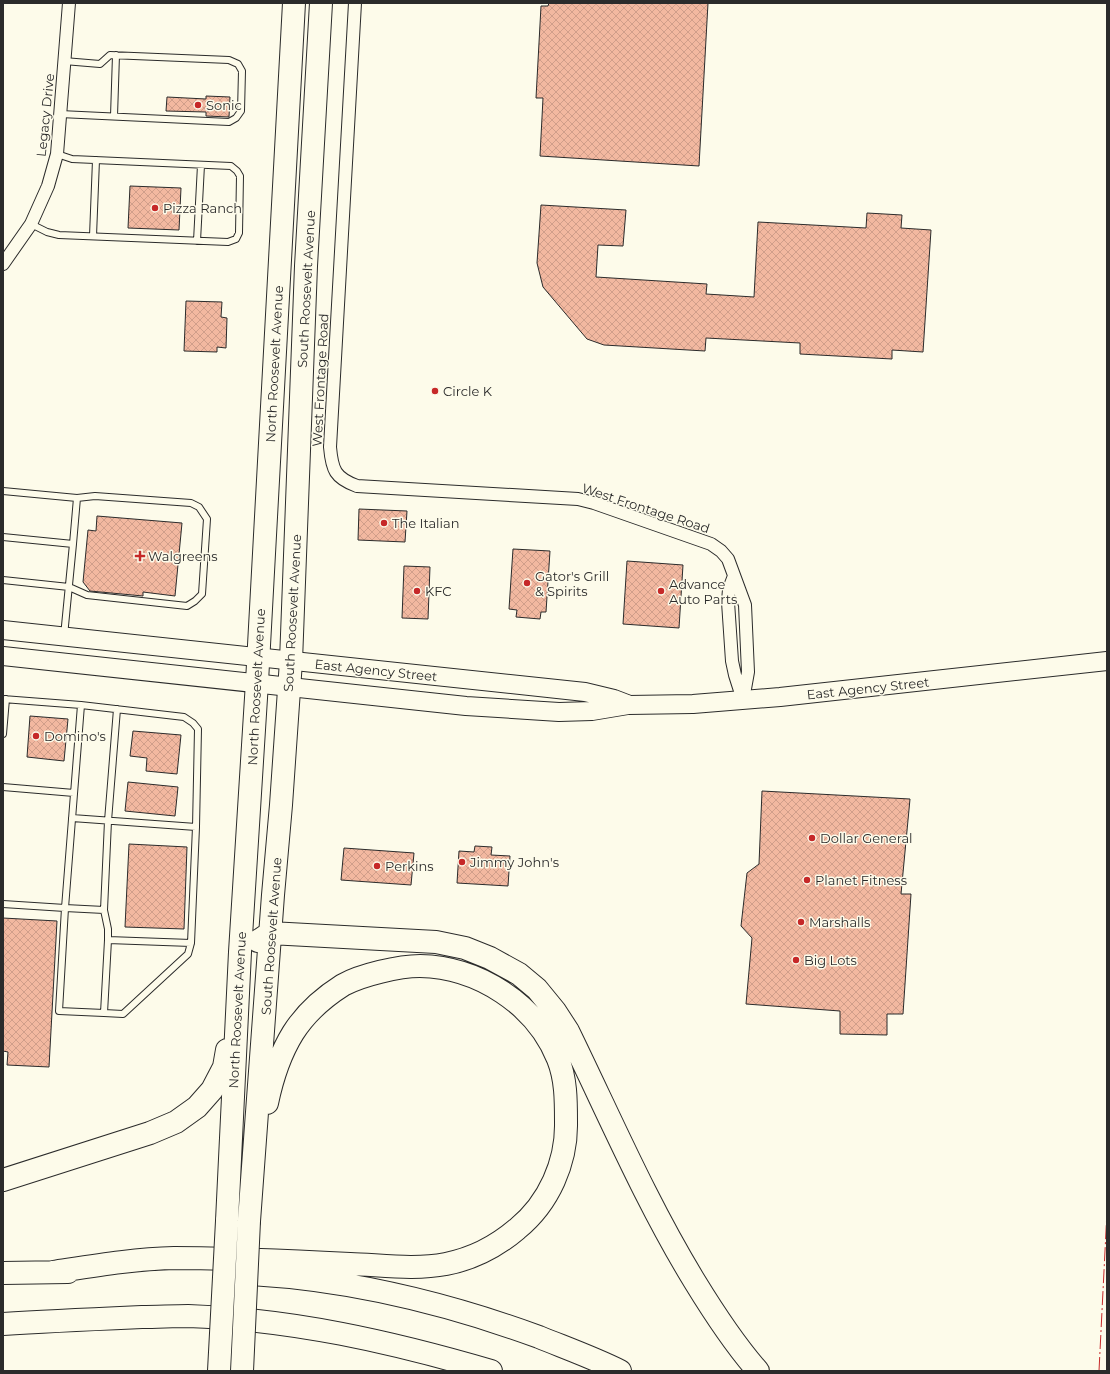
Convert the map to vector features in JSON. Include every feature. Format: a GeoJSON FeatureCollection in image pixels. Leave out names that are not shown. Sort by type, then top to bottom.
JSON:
{"type":"FeatureCollection","features":[{"type":"Feature","properties":{"kind":"highway","name":"North Roosevelt Avenue"},"geometry":{"type":"LineString","coordinates":[[218,1371],[240,952],[257,682],[294,3]]}},
{"type":"Feature","properties":{"kind":"highway","name":"South Roosevelt Avenue"},"geometry":{"type":"LineString","coordinates":[[242,1371],[249,1221],[289,686],[306,266],[321,3]]}},
{"type":"Feature","properties":{"kind":"highway"},"geometry":{"type":"LineString","coordinates":[[240,952],[270,933],[436,942],[465,948],[490,958],[519,974],[537,989],[555,1011],[568,1031],[664,1230],[706,1300],[728,1333],[758,1371]]}},
{"type":"Feature","properties":{"kind":"highway"},"geometry":{"type":"LineString","coordinates":[[53,1272],[115,1263],[172,1258],[295,1261],[423,1267],[447,1264],[472,1256],[496,1244],[518,1228],[536,1209],[554,1184],[563,1156],[567,1130],[564,1078],[557,1057],[545,1034],[531,1015],[512,999],[491,985],[466,974],[445,969],[420,966],[398,968],[372,974],[344,985],[322,1000],[293,1032],[281,1057],[267,1099],[252,1178]]}},
{"type":"Feature","properties":{"kind":"highway"},"geometry":{"type":"LineString","coordinates":[[3,1180],[150,1133],[176,1122],[197,1107],[212,1090],[224,1067],[238,992]]}},
{"type":"Feature","properties":{"kind":"highway"},"geometry":{"type":"LineString","coordinates":[[3,1273],[191,1271],[260,1274],[363,1288],[412,1298],[464,1312],[570,1349],[620,1371]]}},
{"type":"Feature","properties":{"kind":"highway"},"geometry":{"type":"LineString","coordinates":[[3,1324],[103,1318],[179,1316],[232,1319],[294,1325],[363,1337],[425,1352],[491,1371]]}},
{"type":"Feature","properties":{"kind":"main road","name":"East Agency Street"},"geometry":{"type":"LineString","coordinates":[[3,630],[584,692],[614,698],[628,705]]}},
{"type":"Feature","properties":{"kind":"main road","name":"East Agency Street"},"geometry":{"type":"LineString","coordinates":[[3,656],[257,682],[466,706],[541,712],[592,710],[628,705],[693,704],[743,700],[1107,661]]}},
{"type":"Feature","properties":{"kind":"street","name":"Legacy Drive"},"geometry":{"type":"LineString","coordinates":[[3,264],[31,224],[48,186],[57,154],[69,3]]}},
{"type":"Feature","properties":{"kind":"street","name":"West Frontage Road"},"geometry":{"type":"LineString","coordinates":[[355,3],[330,447],[332,465],[335,472],[346,482],[357,486],[564,498],[594,503],[711,544],[721,551],[728,559],[745,605],[748,672],[743,700]]}},
{"type":"Feature","properties":{"kind":"street"},"geometry":{"type":"LineString","coordinates":[[734,576],[729,589],[728,602],[731,646],[735,675],[743,700]]}},
{"type":"Feature","properties":{"kind":"lane"},"geometry":{"type":"LineString","coordinates":[[60,114],[229,122],[236,118],[241,111],[242,71],[238,64],[228,60],[110,55],[100,64],[64,61]]}},
{"type":"Feature","properties":{"kind":"lane"},"geometry":{"type":"LineString","coordinates":[[114,116],[116,55]]}},
{"type":"Feature","properties":{"kind":"lane"},"geometry":{"type":"LineString","coordinates":[[31,224],[53,234],[197,241],[228,242],[236,239],[239,233],[240,176],[237,170],[231,166],[72,159],[57,154]]}},
{"type":"Feature","properties":{"kind":"lane"},"geometry":{"type":"LineString","coordinates":[[93,236],[96,160]]}},
{"type":"Feature","properties":{"kind":"lane"},"geometry":{"type":"LineString","coordinates":[[197,241],[201,165]]}},
{"type":"Feature","properties":{"kind":"lane"},"geometry":{"type":"LineString","coordinates":[[3,491],[77,498],[95,496],[191,502],[199,507],[207,519],[202,594],[187,606],[87,595],[69,587],[3,580]]}},
{"type":"Feature","properties":{"kind":"lane"},"geometry":{"type":"LineString","coordinates":[[64,637],[77,498]]}},
{"type":"Feature","properties":{"kind":"lane"},"geometry":{"type":"LineString","coordinates":[[3,537],[73,544]]}},
{"type":"Feature","properties":{"kind":"lane"},"geometry":{"type":"LineString","coordinates":[[3,734],[5,699],[81,705],[184,716],[193,722],[198,729],[196,827],[191,943],[188,954],[123,1014],[59,1011],[65,908],[81,705]]}},
{"type":"Feature","properties":{"kind":"lane"},"geometry":{"type":"LineString","coordinates":[[104,1013],[108,929],[104,910],[108,821],[117,709]]}},
{"type":"Feature","properties":{"kind":"lane"},"geometry":{"type":"LineString","coordinates":[[3,787],[74,793]]}},
{"type":"Feature","properties":{"kind":"lane"},"geometry":{"type":"LineString","coordinates":[[72,818],[196,827]]}},
{"type":"Feature","properties":{"kind":"lane"},"geometry":{"type":"LineString","coordinates":[[3,904],[104,910]]}},
{"type":"Feature","properties":{"kind":"lane"},"geometry":{"type":"LineString","coordinates":[[108,940],[191,943]]}},
{"type":"Feature","properties":{"kind":"building"},"geometry":{"type":"Polygon","coordinates":[[[549,3],[708,3],[699,166],[540,156],[543,98],[536,98],[541,6],[548,6],[549,3]]]}},
{"type":"Feature","properties":{"kind":"building","name":"Sonic"},"geometry":{"type":"Polygon","coordinates":[[[206,96],[230,97],[229,117],[206,116],[206,112],[166,111],[167,97],[206,99],[206,96]]]}},
{"type":"Feature","properties":{"kind":"building","name":"Pizza Ranch"},"geometry":{"type":"Polygon","coordinates":[[[130,186],[181,188],[179,230],[128,228],[130,186]]]}},
{"type":"Feature","properties":{"kind":"building"},"geometry":{"type":"Polygon","coordinates":[[[541,205],[626,210],[623,246],[598,245],[596,277],[707,284],[706,294],[754,297],[758,222],[866,228],[867,213],[902,215],[901,228],[931,230],[923,352],[892,350],[892,359],[800,354],[800,343],[706,338],[705,351],[604,345],[587,339],[543,287],[537,263],[541,205]]]}},
{"type":"Feature","properties":{"kind":"building"},"geometry":{"type":"Polygon","coordinates":[[[186,301],[222,302],[221,317],[227,318],[226,348],[217,347],[217,352],[184,351],[186,301]]]}},
{"type":"Feature","properties":{"kind":"building"},"geometry":{"type":"Polygon","coordinates":[[[359,509],[407,511],[405,542],[358,540],[359,509]]]}},
{"type":"Feature","properties":{"kind":"building"},"geometry":{"type":"Polygon","coordinates":[[[97,516],[182,523],[175,596],[143,592],[143,596],[90,591],[83,582],[88,530],[96,531],[97,516]]]}},
{"type":"Feature","properties":{"kind":"building"},"geometry":{"type":"Polygon","coordinates":[[[513,549],[550,551],[546,612],[541,612],[540,619],[516,617],[517,610],[509,609],[513,549]]]}},
{"type":"Feature","properties":{"kind":"building"},"geometry":{"type":"Polygon","coordinates":[[[627,561],[683,565],[679,628],[623,624],[627,561]]]}},
{"type":"Feature","properties":{"kind":"building"},"geometry":{"type":"Polygon","coordinates":[[[404,566],[430,567],[428,619],[402,618],[404,566]]]}},
{"type":"Feature","properties":{"kind":"building"},"geometry":{"type":"Polygon","coordinates":[[[30,716],[68,719],[64,761],[27,757],[30,716]]]}},
{"type":"Feature","properties":{"kind":"building"},"geometry":{"type":"Polygon","coordinates":[[[133,731],[181,735],[177,774],[146,771],[147,758],[130,756],[133,731]]]}},
{"type":"Feature","properties":{"kind":"building"},"geometry":{"type":"Polygon","coordinates":[[[128,782],[178,787],[175,816],[125,811],[128,782]]]}},
{"type":"Feature","properties":{"kind":"building"},"geometry":{"type":"Polygon","coordinates":[[[762,791],[910,799],[901,894],[911,894],[903,1014],[887,1014],[887,1035],[840,1034],[840,1011],[746,1004],[752,938],[741,926],[747,873],[759,864],[762,791]]]}},
{"type":"Feature","properties":{"kind":"building"},"geometry":{"type":"Polygon","coordinates":[[[129,844],[187,847],[184,929],[125,927],[129,844]]]}},
{"type":"Feature","properties":{"kind":"building"},"geometry":{"type":"Polygon","coordinates":[[[475,846],[492,847],[491,855],[510,856],[508,886],[457,883],[459,851],[474,852],[475,846]]]}},
{"type":"Feature","properties":{"kind":"building","name":"Perkins"},"geometry":{"type":"Polygon","coordinates":[[[344,848],[414,853],[411,885],[341,880],[344,848]]]}},
{"type":"Feature","properties":{"kind":"building"},"geometry":{"type":"Polygon","coordinates":[[[3,918],[57,921],[49,1067],[7,1065],[8,1052],[3,1051],[3,918]]]}},
{"type":"Feature","properties":{"kind":"power"},"geometry":{"type":"LineString","coordinates":[[1099,1371],[1107,1211]]}},
{"type":"Feature","properties":{"kind":"place","name":"Sonic"},"geometry":{"type":"Point","coordinates":[198,105]}},
{"type":"Feature","properties":{"kind":"place","name":"Pizza Ranch"},"geometry":{"type":"Point","coordinates":[155,208]}},
{"type":"Feature","properties":{"kind":"place","name":"Circle K"},"geometry":{"type":"Point","coordinates":[435,391]}},
{"type":"Feature","properties":{"kind":"place","name":"The Italian"},"geometry":{"type":"Point","coordinates":[384,523]}},
{"type":"Feature","properties":{"kind":"place","name":"Walgreens"},"geometry":{"type":"Point","coordinates":[140,556]}},
{"type":"Feature","properties":{"kind":"place","name":"Gator's Grill & Spirits"},"geometry":{"type":"Point","coordinates":[527,583]}},
{"type":"Feature","properties":{"kind":"place","name":"KFC"},"geometry":{"type":"Point","coordinates":[417,591]}},
{"type":"Feature","properties":{"kind":"place","name":"Advance Auto Parts"},"geometry":{"type":"Point","coordinates":[661,591]}},
{"type":"Feature","properties":{"kind":"place","name":"Domino's"},"geometry":{"type":"Point","coordinates":[36,736]}},
{"type":"Feature","properties":{"kind":"place","name":"Dollar General"},"geometry":{"type":"Point","coordinates":[812,838]}},
{"type":"Feature","properties":{"kind":"place","name":"Jimmy John's"},"geometry":{"type":"Point","coordinates":[462,862]}},
{"type":"Feature","properties":{"kind":"place","name":"Perkins"},"geometry":{"type":"Point","coordinates":[377,866]}},
{"type":"Feature","properties":{"kind":"place","name":"Planet Fitness"},"geometry":{"type":"Point","coordinates":[807,880]}},
{"type":"Feature","properties":{"kind":"place","name":"Marshalls"},"geometry":{"type":"Point","coordinates":[801,922]}},
{"type":"Feature","properties":{"kind":"place","name":"Big Lots"},"geometry":{"type":"Point","coordinates":[796,960]}}]}
